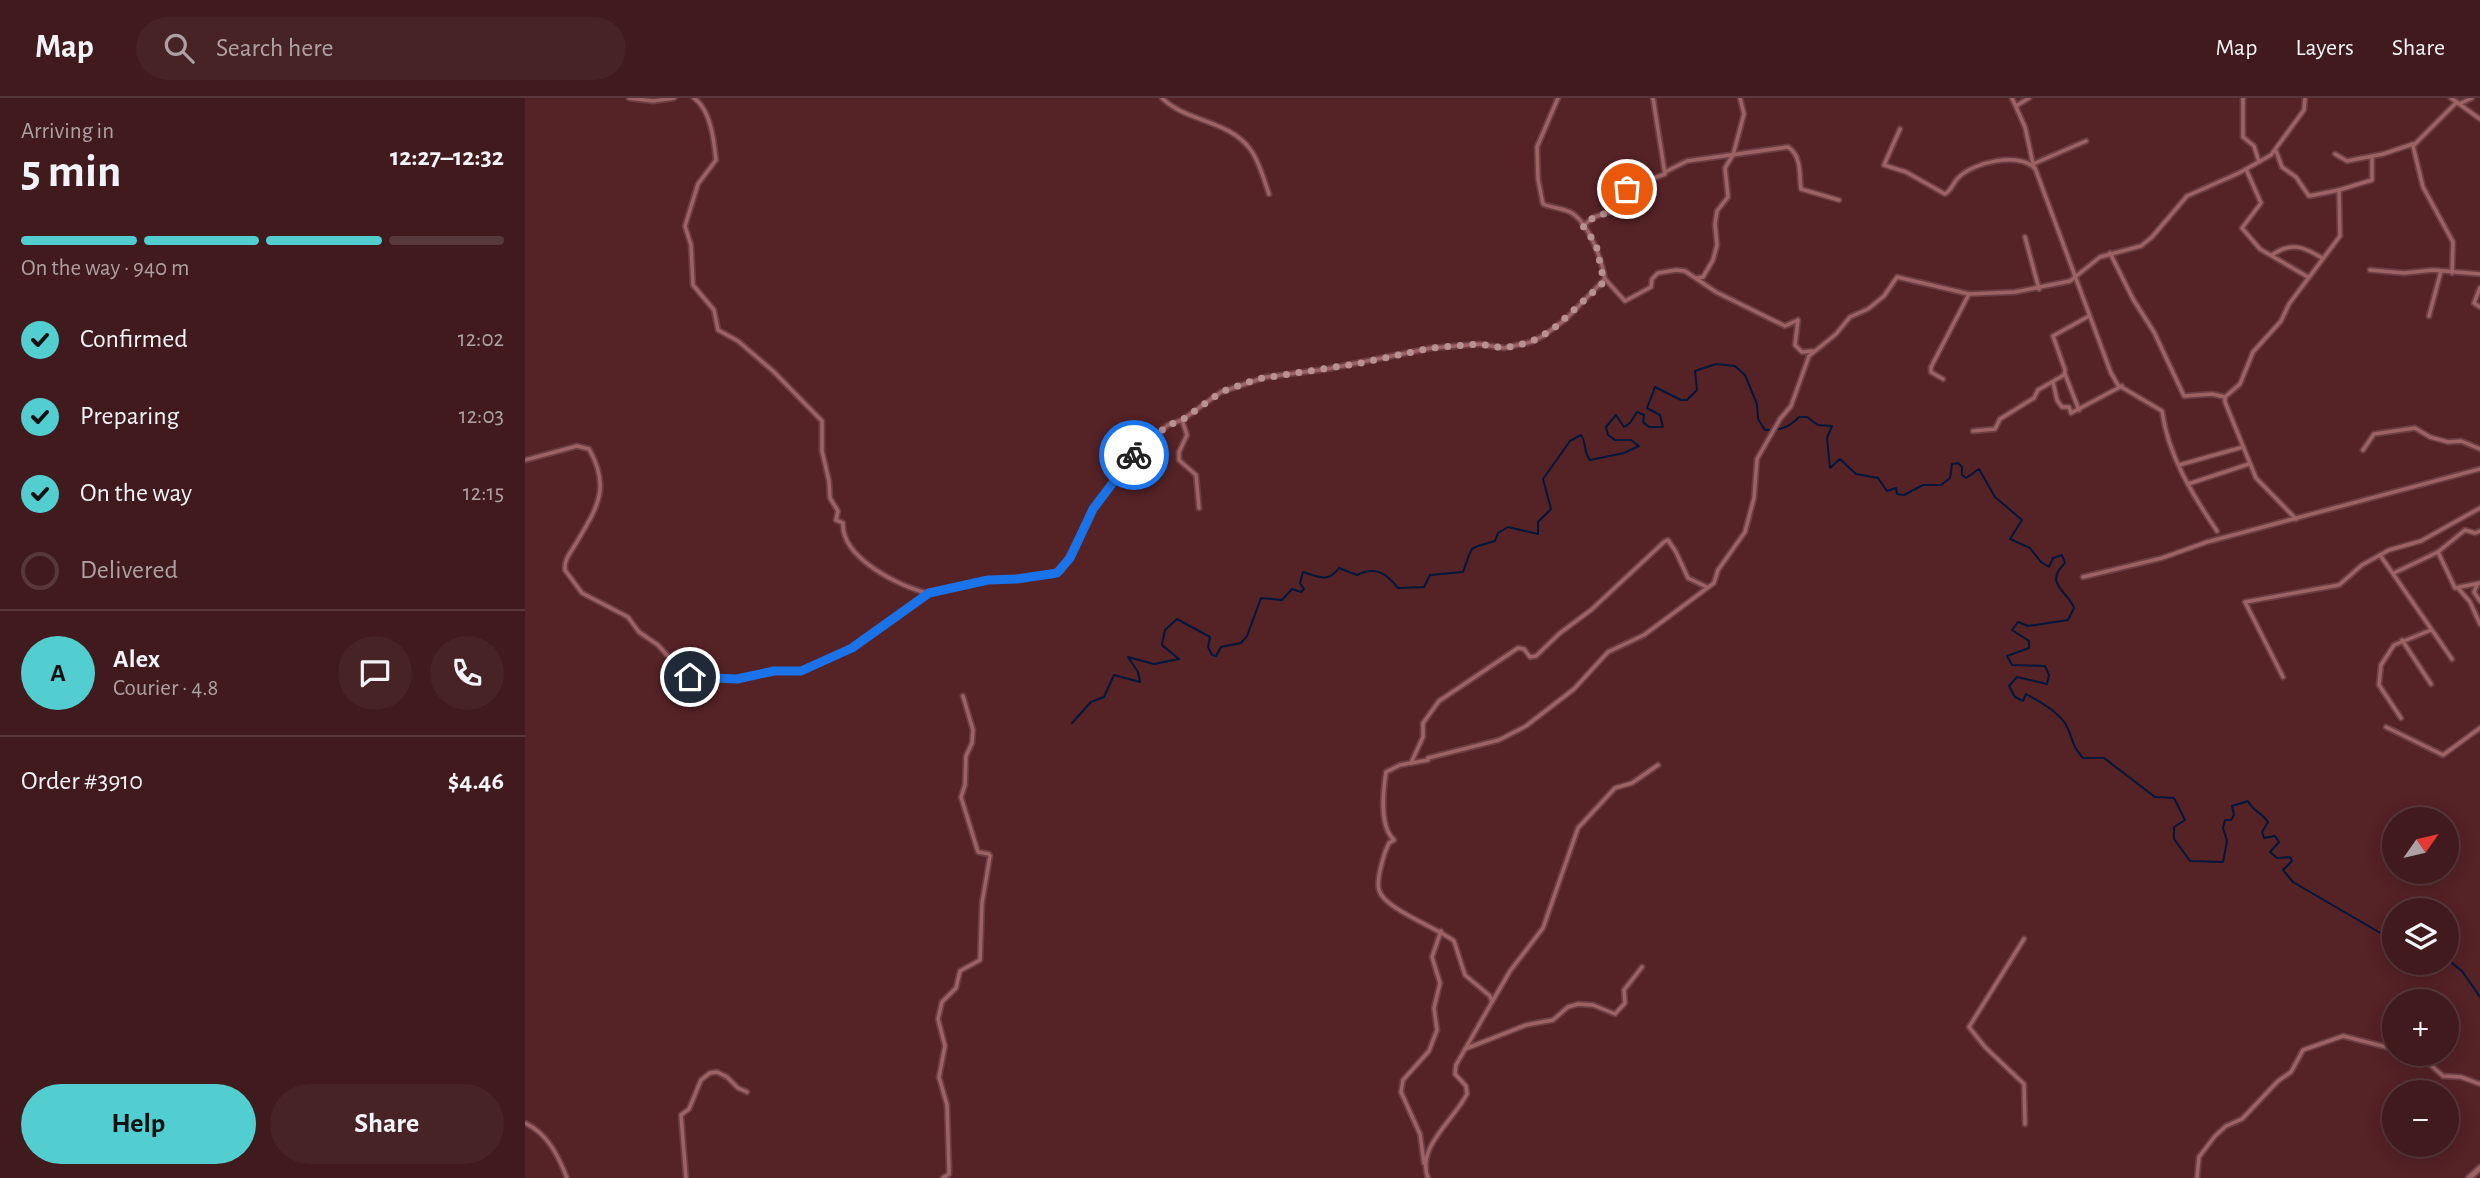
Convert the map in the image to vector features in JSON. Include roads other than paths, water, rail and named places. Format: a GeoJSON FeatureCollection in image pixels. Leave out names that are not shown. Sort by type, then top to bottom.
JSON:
{"type":"FeatureCollection","features":[{"type":"Feature","properties":{"kind":"street"},"geometry":{"type":"LineString","coordinates":[[629,98],[653,101],[674,98]]}},
{"type":"Feature","properties":{"kind":"street"},"geometry":{"type":"LineString","coordinates":[[694,98],[703,106],[716,160],[698,184],[685,226],[691,245],[695,289],[714,310],[718,330],[738,341],[773,371],[822,421],[822,451],[831,502],[838,511],[836,520],[842,522],[843,533],[856,552],[876,571],[916,590],[929,593]]}},
{"type":"Feature","properties":{"kind":"street"},"geometry":{"type":"LineString","coordinates":[[1162,98],[1185,114],[1216,125],[1242,141],[1253,152],[1269,194]]}},
{"type":"Feature","properties":{"kind":"street"},"geometry":{"type":"LineString","coordinates":[[1559,98],[1537,147],[1540,196],[1543,204],[1574,214],[1596,244],[1605,279],[1625,301],[1651,287],[1652,279],[1660,272],[1682,270],[1705,285],[1785,326],[1798,320],[1795,345],[1802,352],[1813,351],[1836,334],[1850,317],[1868,310],[1884,296],[1899,276],[1943,290],[1969,294],[2039,289],[2077,278],[2089,264],[2110,253],[2141,246],[2158,232],[2187,196],[2274,156],[2304,110],[2305,98]]}},
{"type":"Feature","properties":{"kind":"street"},"geometry":{"type":"LineString","coordinates":[[1653,98],[1665,172]]}},
{"type":"Feature","properties":{"kind":"street"},"geometry":{"type":"LineString","coordinates":[[1705,285],[1703,276],[1713,260],[1717,245],[1716,216],[1728,197],[1725,168],[1733,155],[1744,114],[1741,98]]}},
{"type":"Feature","properties":{"kind":"street"},"geometry":{"type":"LineString","coordinates":[[2011,98],[2025,127],[2033,165],[2111,373],[2122,386],[2160,409],[2179,465],[2217,531]]}},
{"type":"Feature","properties":{"kind":"street"},"geometry":{"type":"LineString","coordinates":[[2016,106],[2029,98]]}},
{"type":"Feature","properties":{"kind":"street"},"geometry":{"type":"LineString","coordinates":[[2243,98],[2243,137],[2254,146],[2259,162]]}},
{"type":"Feature","properties":{"kind":"street"},"geometry":{"type":"LineString","coordinates":[[2451,98],[2480,118]]}},
{"type":"Feature","properties":{"kind":"street"},"geometry":{"type":"LineString","coordinates":[[2335,154],[2345,161],[2372,157],[2413,144],[2458,103],[2472,98]]}},
{"type":"Feature","properties":{"kind":"street"},"geometry":{"type":"LineString","coordinates":[[1900,130],[1884,165],[1906,172],[1945,194],[1961,175],[1990,163],[2010,160],[2033,165],[2086,141]]}},
{"type":"Feature","properties":{"kind":"street"},"geometry":{"type":"LineString","coordinates":[[2413,144],[2423,187],[2453,242],[2452,273]]}},
{"type":"Feature","properties":{"kind":"street"},"geometry":{"type":"LineString","coordinates":[[1583,226],[1594,217],[1613,211],[1629,187],[1664,175],[1686,161],[1784,147],[1791,149],[1797,159],[1801,189],[1839,200]]}},
{"type":"Feature","properties":{"kind":"street"},"geometry":{"type":"LineString","coordinates":[[2274,156],[2309,196],[2372,180],[2372,157]]}},
{"type":"Feature","properties":{"kind":"street"},"geometry":{"type":"LineString","coordinates":[[2246,170],[2261,203],[2242,228],[2260,249],[2308,277]]}},
{"type":"Feature","properties":{"kind":"street"},"geometry":{"type":"LineString","coordinates":[[2225,397],[2240,384],[2253,352],[2281,321],[2289,304],[2341,234],[2339,190]]}},
{"type":"Feature","properties":{"kind":"street"},"geometry":{"type":"LineString","coordinates":[[2025,237],[2039,289]]}},
{"type":"Feature","properties":{"kind":"street"},"geometry":{"type":"LineString","coordinates":[[2272,255],[2283,247],[2293,246],[2306,249],[2322,258]]}},
{"type":"Feature","properties":{"kind":"street"},"geometry":{"type":"LineString","coordinates":[[2110,253],[2133,299],[2154,332],[2184,396],[2212,394],[2225,397]]}},
{"type":"Feature","properties":{"kind":"street"},"geometry":{"type":"LineString","coordinates":[[2371,270],[2480,274]]}},
{"type":"Feature","properties":{"kind":"street"},"geometry":{"type":"LineString","coordinates":[[2429,316],[2441,271]]}},
{"type":"Feature","properties":{"kind":"street"},"geometry":{"type":"LineString","coordinates":[[1694,278],[1703,276]]}},
{"type":"Feature","properties":{"kind":"street"},"geometry":{"type":"LineString","coordinates":[[525,460],[577,446],[589,449],[598,468],[602,490],[594,513],[566,560],[565,570],[582,593],[625,614],[639,632],[658,645],[678,670],[690,677],[737,679],[774,671],[801,671],[852,648],[929,593],[988,580],[1045,576],[1062,570],[1093,509],[1138,450],[1168,425],[1181,421],[1221,392],[1266,377],[1327,369],[1431,348],[1479,344],[1504,348],[1531,342],[1543,337],[1566,318],[1605,279]]}},
{"type":"Feature","properties":{"kind":"street"},"geometry":{"type":"LineString","coordinates":[[2480,288],[2474,303],[2480,307]]}},
{"type":"Feature","properties":{"kind":"street"},"geometry":{"type":"LineString","coordinates":[[1943,379],[1931,372],[1931,367],[1969,294]]}},
{"type":"Feature","properties":{"kind":"street"},"geometry":{"type":"LineString","coordinates":[[2079,410],[2053,336],[2089,316]]}},
{"type":"Feature","properties":{"kind":"street"},"geometry":{"type":"LineString","coordinates":[[1492,1002],[1490,996],[1467,977],[1456,943],[1441,931],[1399,910],[1383,898],[1378,888],[1381,863],[1389,843],[1394,841],[1389,836],[1386,821],[1386,774],[1393,768],[1513,734],[1574,688],[1608,652],[1644,635],[1655,624],[1693,601],[1714,583],[1718,570],[1745,533],[1753,498],[1757,459],[1780,419],[1791,406],[1813,351]]}},
{"type":"Feature","properties":{"kind":"street"},"geometry":{"type":"LineString","coordinates":[[1973,431],[1995,429],[2004,416],[2034,398],[2038,390],[2065,374]]}},
{"type":"Feature","properties":{"kind":"street"},"geometry":{"type":"LineString","coordinates":[[2053,382],[2061,406],[2069,407],[2071,413],[2122,386]]}},
{"type":"Feature","properties":{"kind":"street"},"geometry":{"type":"LineString","coordinates":[[2225,397],[2249,464],[2263,487],[2296,519]]}},
{"type":"Feature","properties":{"kind":"street"},"geometry":{"type":"LineString","coordinates":[[1181,421],[1187,435],[1178,456],[1182,464],[1196,475],[1199,508]]}},
{"type":"Feature","properties":{"kind":"street"},"geometry":{"type":"LineString","coordinates":[[2363,450],[2374,434],[2415,428],[2430,437],[2448,442],[2461,441],[2480,449]]}},
{"type":"Feature","properties":{"kind":"street"},"geometry":{"type":"LineString","coordinates":[[2179,465],[2243,447]]}},
{"type":"Feature","properties":{"kind":"street"},"geometry":{"type":"LineString","coordinates":[[2188,484],[2249,464]]}},
{"type":"Feature","properties":{"kind":"street"},"geometry":{"type":"LineString","coordinates":[[2083,577],[2162,558],[2196,545],[2480,469]]}},
{"type":"Feature","properties":{"kind":"street"},"geometry":{"type":"LineString","coordinates":[[2283,677],[2245,602],[2339,584],[2380,555],[2400,545],[2421,541],[2480,508]]}},
{"type":"Feature","properties":{"kind":"street"},"geometry":{"type":"LineString","coordinates":[[2394,573],[2438,552],[2465,530],[2475,533],[2480,531]]}},
{"type":"Feature","properties":{"kind":"street"},"geometry":{"type":"LineString","coordinates":[[1411,763],[1423,737],[1423,723],[1439,701],[1518,648],[1524,649],[1530,657],[1536,656],[1664,542],[1668,540],[1675,550],[1688,578],[1707,587]]}},
{"type":"Feature","properties":{"kind":"street"},"geometry":{"type":"LineString","coordinates":[[2438,552],[2452,584],[2470,602],[2480,624]]}},
{"type":"Feature","properties":{"kind":"street"},"geometry":{"type":"LineString","coordinates":[[2380,555],[2452,659]]}},
{"type":"Feature","properties":{"kind":"street"},"geometry":{"type":"LineString","coordinates":[[2458,588],[2479,583]]}},
{"type":"Feature","properties":{"kind":"street"},"geometry":{"type":"LineString","coordinates":[[2479,583],[2474,592],[2480,601]]}},
{"type":"Feature","properties":{"kind":"street"},"geometry":{"type":"LineString","coordinates":[[2401,719],[2378,679],[2385,657],[2402,640],[2431,630]]}},
{"type":"Feature","properties":{"kind":"street"},"geometry":{"type":"LineString","coordinates":[[2402,640],[2431,684]]}},
{"type":"Feature","properties":{"kind":"street"},"geometry":{"type":"LineString","coordinates":[[943,1178],[949,1174],[947,1105],[939,1077],[945,1046],[938,1019],[942,1002],[957,988],[960,971],[981,960],[982,903],[990,856],[989,853],[978,852],[961,797],[965,785],[966,756],[972,743],[973,730],[963,696]]}},
{"type":"Feature","properties":{"kind":"street"},"geometry":{"type":"LineString","coordinates":[[2386,727],[2443,755],[2480,729]]}},
{"type":"Feature","properties":{"kind":"street"},"geometry":{"type":"LineString","coordinates":[[1425,1165],[1437,1135],[1467,1094],[1466,1086],[1454,1072],[1510,971],[1543,928],[1578,828],[1615,788],[1632,783],[1658,765]]}},
{"type":"Feature","properties":{"kind":"street"},"geometry":{"type":"LineString","coordinates":[[1428,1178],[1420,1134],[1401,1092],[1403,1080],[1429,1051],[1437,1030],[1434,1009],[1440,983],[1432,957],[1441,931]]}},
{"type":"Feature","properties":{"kind":"street"},"geometry":{"type":"LineString","coordinates":[[2024,939],[1969,1027],[1985,1047],[2024,1084],[2025,1124]]}},
{"type":"Feature","properties":{"kind":"street"},"geometry":{"type":"LineString","coordinates":[[1465,1049],[1526,1025],[1552,1020],[1574,1005],[1593,1005],[1615,1014],[1625,1003],[1626,987],[1642,967]]}},
{"type":"Feature","properties":{"kind":"street"},"geometry":{"type":"LineString","coordinates":[[2197,1178],[2199,1157],[2215,1136],[2226,1126],[2242,1119],[2291,1072],[2303,1050],[2343,1036],[2382,1046]]}},
{"type":"Feature","properties":{"kind":"street"},"geometry":{"type":"LineString","coordinates":[[2432,1066],[2443,1076],[2461,1077],[2480,1084]]}},
{"type":"Feature","properties":{"kind":"street"},"geometry":{"type":"LineString","coordinates":[[686,1178],[681,1114],[689,1108],[701,1080],[710,1073],[717,1072],[747,1092]]}},
{"type":"Feature","properties":{"kind":"street"},"geometry":{"type":"LineString","coordinates":[[525,1123],[540,1130],[568,1178]]}},
{"type":"Feature","properties":{"kind":"street"},"geometry":{"type":"LineString","coordinates":[[2469,1178],[2480,1168]]}},
{"type":"Feature","properties":{"kind":"waterway"},"geometry":{"type":"LineString","coordinates":[[1072,723],[1091,702],[1104,697],[1114,675],[1140,682],[1138,672],[1128,657],[1154,664],[1179,659],[1162,645],[1165,630],[1177,619],[1210,637],[1208,647],[1212,655],[1216,656],[1221,647],[1241,643],[1247,636],[1261,598],[1282,600],[1292,589],[1301,592],[1304,589],[1300,583],[1303,572],[1323,578],[1331,576],[1339,568],[1357,575],[1375,571],[1385,575],[1398,588],[1424,587],[1430,575],[1463,572],[1472,549],[1495,541],[1498,533],[1508,527],[1538,534],[1538,522],[1551,509],[1543,479],[1570,441],[1581,435],[1590,460],[1624,453],[1639,446],[1631,440],[1615,440],[1608,435],[1606,427],[1616,415],[1624,427],[1637,412],[1644,415],[1643,422],[1649,427],[1663,427],[1660,415],[1647,408],[1655,387],[1681,400],[1687,400],[1697,390],[1695,371],[1716,364],[1735,366],[1745,375],[1757,404],[1758,419],[1765,430],[1784,428],[1799,417],[1807,417],[1818,425],[1832,426],[1827,438],[1830,468],[1840,459],[1856,474],[1878,478],[1887,491],[1896,488],[1897,494],[1904,495],[1923,485],[1941,485],[1950,478],[1952,464],[1958,463],[1962,467],[1962,475],[1966,478],[1979,469],[1995,497],[2022,520],[2010,539],[2030,548],[2041,562],[2049,567],[2053,558],[2062,555],[2065,563],[2056,576],[2057,582],[2074,608],[2068,620],[2028,626],[2018,622],[2012,630],[2029,641],[2029,648],[2007,656],[2012,665],[2045,666],[2049,675],[2047,684],[2017,677],[2009,686],[2015,697],[2023,701],[2026,694],[2056,713],[2065,723],[2083,758],[2104,758],[2155,797],[2174,798],[2185,820],[2174,827],[2174,839],[2190,861],[2223,862],[2227,841],[2223,828],[2225,820],[2231,820],[2234,815],[2232,806],[2248,801],[2268,822],[2262,832],[2264,838],[2275,836],[2279,842],[2270,852],[2277,858],[2290,857],[2292,861],[2283,870],[2293,882],[2382,934]]}},
{"type":"Feature","properties":{"kind":"waterway"},"geometry":{"type":"LineString","coordinates":[[2459,969],[2480,997]]}}]}
